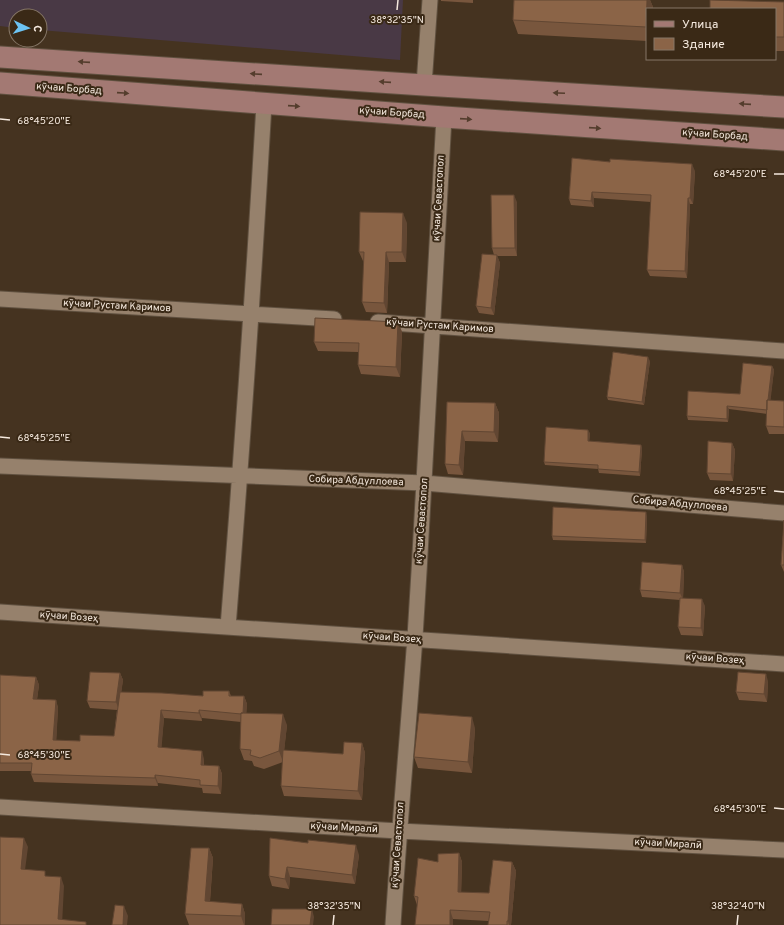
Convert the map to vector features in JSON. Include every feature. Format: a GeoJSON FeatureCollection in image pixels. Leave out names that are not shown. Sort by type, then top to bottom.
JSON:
{"type":"FeatureCollection","features":[{"type":"Feature","properties":{"kind":"main road"},"geometry":{"type":"LineString","coordinates":[[0,57],[784,107]]}},
{"type":"Feature","properties":{"kind":"main road","name":"кӯчаи Борбад"},"geometry":{"type":"LineString","coordinates":[[0,83],[264,104],[784,140]]}},
{"type":"Feature","properties":{"kind":"street"},"geometry":{"type":"LineString","coordinates":[[424,85],[430,0]]}},
{"type":"Feature","properties":{"kind":"street"},"geometry":{"type":"LineString","coordinates":[[228,627],[252,314],[264,104]]}},
{"type":"Feature","properties":{"kind":"street","name":"кӯчаи Севастопол"},"geometry":{"type":"LineString","coordinates":[[393,925],[424,483],[444,117]]}},
{"type":"Feature","properties":{"kind":"street","name":"кӯчаи Рустам Каримов"},"geometry":{"type":"LineString","coordinates":[[0,299],[346,320]]}},
{"type":"Feature","properties":{"kind":"street","name":"кӯчаи Рустам Каримов"},"geometry":{"type":"LineString","coordinates":[[362,321],[784,351]]}},
{"type":"Feature","properties":{"kind":"street","name":"Собира Абдуллоева"},"geometry":{"type":"LineString","coordinates":[[0,466],[424,483],[784,513]]}},
{"type":"Feature","properties":{"kind":"street","name":"кӯчаи Возеҳ"},"geometry":{"type":"LineString","coordinates":[[0,612],[784,664]]}},
{"type":"Feature","properties":{"kind":"street","name":"кӯчаи Миралӣ"},"geometry":{"type":"LineString","coordinates":[[0,807],[399,831],[784,850]]}},
{"type":"Feature","properties":{"kind":"shaded area"},"geometry":{"type":"Polygon","coordinates":[[[0,0],[403,0],[400,60],[48,31],[48,8],[8,8],[8,27],[0,26],[0,0]]]}},
{"type":"Feature","properties":{"kind":"building"},"geometry":{"type":"Polygon","coordinates":[[[514,0],[647,0],[646,27],[513,20],[514,0]]]}},
{"type":"Feature","properties":{"kind":"building"},"geometry":{"type":"Polygon","coordinates":[[[710,0],[784,2],[784,37],[776,37],[776,8],[710,8],[710,0]]]}},
{"type":"Feature","properties":{"kind":"building"},"geometry":{"type":"Polygon","coordinates":[[[572,158],[610,162],[610,159],[692,164],[690,198],[688,198],[685,271],[647,270],[651,195],[592,192],[591,201],[569,199],[572,158]]]}},
{"type":"Feature","properties":{"kind":"building"},"geometry":{"type":"Polygon","coordinates":[[[491,195],[514,195],[515,248],[492,248],[491,195]]]}},
{"type":"Feature","properties":{"kind":"building"},"geometry":{"type":"Polygon","coordinates":[[[360,212],[403,213],[402,252],[386,252],[384,303],[362,302],[364,252],[359,252],[360,212]]]}},
{"type":"Feature","properties":{"kind":"building"},"geometry":{"type":"Polygon","coordinates":[[[482,254],[497,255],[491,308],[476,306],[482,254]]]}},
{"type":"Feature","properties":{"kind":"building"},"geometry":{"type":"Polygon","coordinates":[[[315,318],[398,322],[396,367],[358,365],[359,343],[314,342],[315,318]]]}},
{"type":"Feature","properties":{"kind":"building"},"geometry":{"type":"Polygon","coordinates":[[[613,352],[648,357],[642,402],[607,397],[613,352]]]}},
{"type":"Feature","properties":{"kind":"building"},"geometry":{"type":"Polygon","coordinates":[[[743,363],[772,366],[767,410],[727,406],[727,419],[687,416],[688,391],[740,394],[743,363]]]}},
{"type":"Feature","properties":{"kind":"building"},"geometry":{"type":"Polygon","coordinates":[[[767,400],[784,401],[784,427],[766,426],[767,400]]]}},
{"type":"Feature","properties":{"kind":"building"},"geometry":{"type":"Polygon","coordinates":[[[447,402],[495,403],[494,432],[462,431],[459,465],[445,464],[447,402]]]}},
{"type":"Feature","properties":{"kind":"building"},"geometry":{"type":"Polygon","coordinates":[[[546,427],[588,430],[588,441],[641,445],[639,472],[598,469],[598,465],[544,462],[546,427]]]}},
{"type":"Feature","properties":{"kind":"building"},"geometry":{"type":"Polygon","coordinates":[[[708,441],[732,443],[731,474],[707,473],[708,441]]]}},
{"type":"Feature","properties":{"kind":"building"},"geometry":{"type":"Polygon","coordinates":[[[553,507],[646,512],[645,540],[552,536],[553,507]]]}},
{"type":"Feature","properties":{"kind":"building"},"geometry":{"type":"Polygon","coordinates":[[[784,520],[784,565],[781,565],[784,520]]]}},
{"type":"Feature","properties":{"kind":"building"},"geometry":{"type":"Polygon","coordinates":[[[642,562],[682,565],[680,593],[640,590],[642,562]]]}},
{"type":"Feature","properties":{"kind":"building"},"geometry":{"type":"Polygon","coordinates":[[[680,598],[702,599],[701,628],[678,627],[680,598]]]}},
{"type":"Feature","properties":{"kind":"building"},"geometry":{"type":"Polygon","coordinates":[[[90,672],[120,673],[116,702],[87,701],[90,672]]]}},
{"type":"Feature","properties":{"kind":"building"},"geometry":{"type":"Polygon","coordinates":[[[738,672],[766,674],[764,694],[736,692],[738,672]]]}},
{"type":"Feature","properties":{"kind":"building"},"geometry":{"type":"Polygon","coordinates":[[[0,675],[36,677],[33,699],[56,700],[53,740],[80,741],[80,735],[114,736],[120,692],[203,696],[203,691],[229,691],[229,696],[244,696],[243,713],[199,710],[199,713],[161,710],[158,747],[202,751],[201,765],[219,766],[218,786],[200,785],[200,780],[155,775],[155,778],[31,774],[32,763],[0,763],[0,675]]]}},
{"type":"Feature","properties":{"kind":"building"},"geometry":{"type":"Polygon","coordinates":[[[241,713],[283,714],[279,751],[260,758],[250,755],[251,750],[240,749],[241,713]]]}},
{"type":"Feature","properties":{"kind":"building"},"geometry":{"type":"Polygon","coordinates":[[[419,713],[472,717],[468,762],[414,757],[419,713]]]}},
{"type":"Feature","properties":{"kind":"building"},"geometry":{"type":"Polygon","coordinates":[[[344,742],[362,743],[358,791],[281,786],[283,750],[343,754],[344,742]]]}},
{"type":"Feature","properties":{"kind":"building"},"geometry":{"type":"Polygon","coordinates":[[[0,837],[24,838],[21,869],[45,871],[45,876],[61,877],[58,919],[86,922],[86,925],[0,925],[0,837]]]}},
{"type":"Feature","properties":{"kind":"building"},"geometry":{"type":"Polygon","coordinates":[[[270,838],[308,843],[308,840],[356,845],[352,875],[287,867],[285,879],[269,876],[270,838]]]}},
{"type":"Feature","properties":{"kind":"building"},"geometry":{"type":"Polygon","coordinates":[[[191,848],[209,848],[205,901],[242,904],[241,916],[185,914],[191,848]]]}},
{"type":"Feature","properties":{"kind":"building"},"geometry":{"type":"Polygon","coordinates":[[[459,853],[458,892],[489,893],[493,860],[512,862],[507,925],[488,925],[490,912],[450,910],[450,925],[415,925],[418,897],[414,896],[418,858],[438,862],[438,854],[459,853]]]}},
{"type":"Feature","properties":{"kind":"building"},"geometry":{"type":"Polygon","coordinates":[[[115,905],[124,906],[123,925],[112,925],[115,905]]]}},
{"type":"Feature","properties":{"kind":"building"},"geometry":{"type":"Polygon","coordinates":[[[272,909],[312,909],[310,925],[271,925],[272,909]]]}}]}
